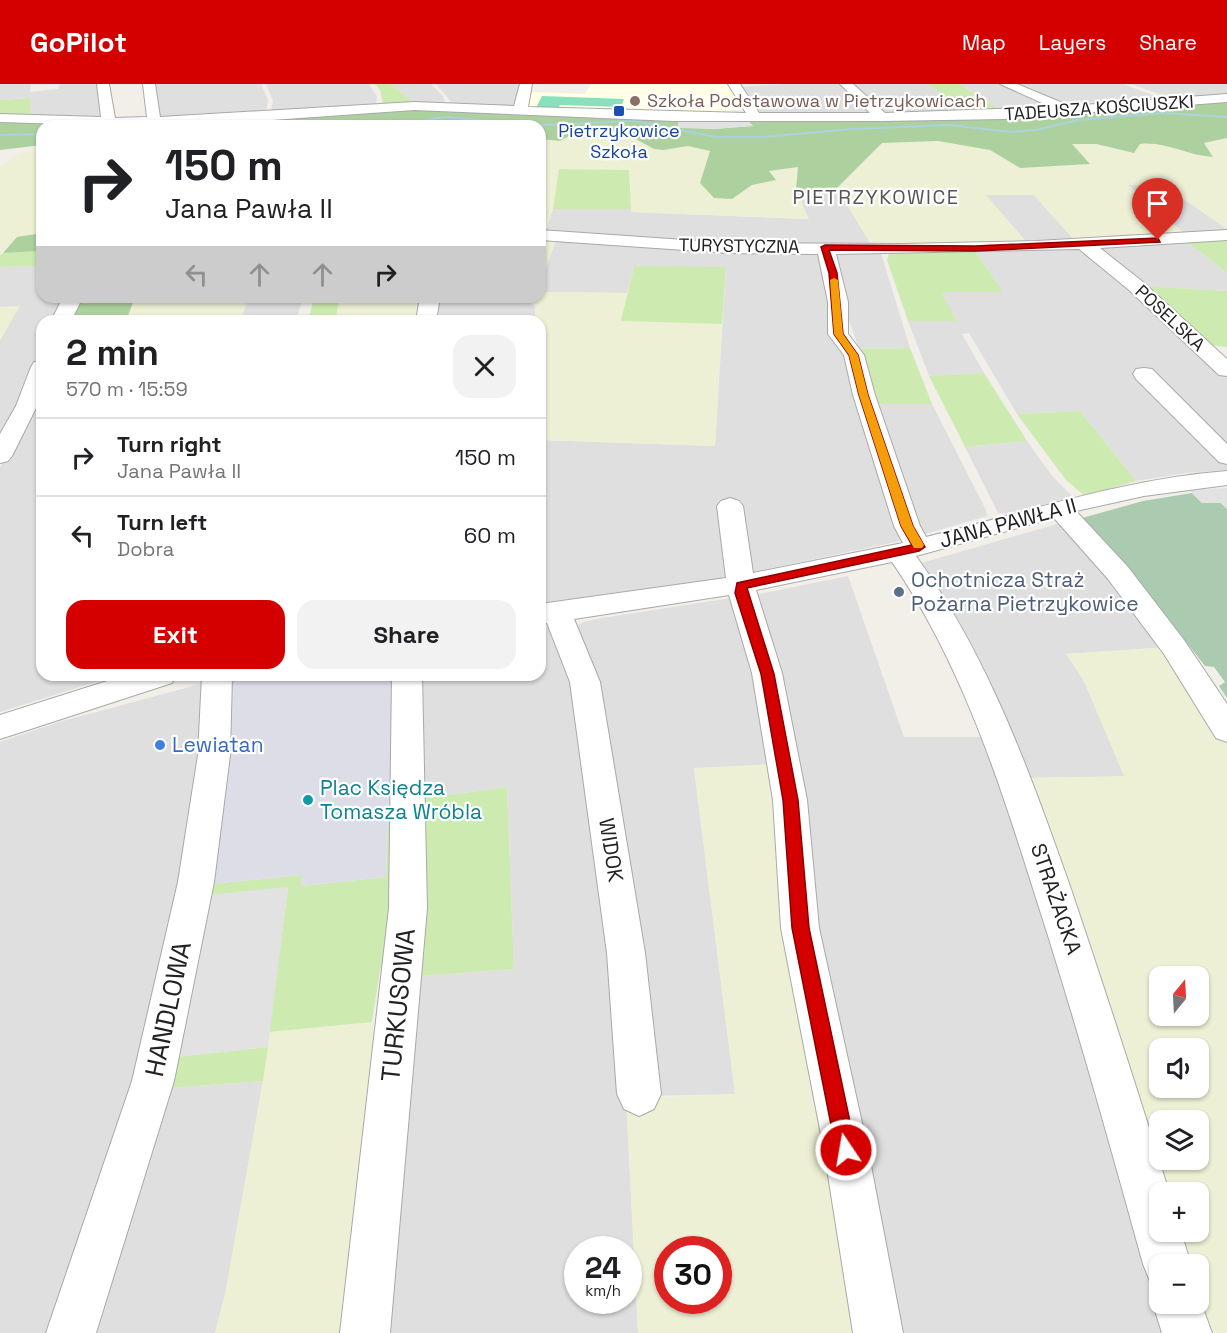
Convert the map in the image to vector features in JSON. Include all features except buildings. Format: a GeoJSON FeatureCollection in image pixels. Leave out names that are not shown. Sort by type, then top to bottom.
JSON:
{"type":"FeatureCollection","features":[{"type":"Feature","properties":{"kind":"street"},"geometry":{"type":"LineString","coordinates":[[103,84],[109,120]]}},
{"type":"Feature","properties":{"kind":"street"},"geometry":{"type":"LineString","coordinates":[[149,84],[154,120]]}},
{"type":"Feature","properties":{"kind":"street"},"geometry":{"type":"LineString","coordinates":[[520,111],[526,84]]}},
{"type":"Feature","properties":{"kind":"street"},"geometry":{"type":"LineString","coordinates":[[734,84],[756,118]]}},
{"type":"Feature","properties":{"kind":"street"},"geometry":{"type":"LineString","coordinates":[[846,84],[882,117]]}},
{"type":"Feature","properties":{"kind":"street"},"geometry":{"type":"LineString","coordinates":[[1006,84],[1069,111]]}},
{"type":"Feature","properties":{"kind":"street"},"geometry":{"type":"LineString","coordinates":[[439,90],[446,96],[448,107]]}},
{"type":"Feature","properties":{"kind":"street"},"geometry":{"type":"LineString","coordinates":[[1148,92],[1181,103]]}},
{"type":"Feature","properties":{"kind":"street","name":"TADEUSZA KOŚCIUSZKI"},"geometry":{"type":"LineString","coordinates":[[184,120],[244,118],[381,102],[414,106],[520,111],[756,118],[882,117],[1069,111],[1227,98]]}},
{"type":"Feature","properties":{"kind":"street"},"geometry":{"type":"LineString","coordinates":[[414,106],[414,111],[435,119]]}},
{"type":"Feature","properties":{"kind":"street","name":"TADEUSZA KOŚCIUSZKI"},"geometry":{"type":"LineString","coordinates":[[0,118],[54,120]]}},
{"type":"Feature","properties":{"kind":"street","name":"TURYSTYCZNA"},"geometry":{"type":"LineString","coordinates":[[546,235],[728,248],[975,248],[1227,236]]}},
{"type":"Feature","properties":{"kind":"street","name":"POSELSKA"},"geometry":{"type":"LineString","coordinates":[[1083,243],[1136,286],[1227,370]]}},
{"type":"Feature","properties":{"kind":"street","name":"STRAŻACKA"},"geometry":{"type":"LineString","coordinates":[[825,247],[833,273],[838,334],[854,355],[864,395],[907,526],[909,550],[959,644],[1018,789],[1085,987],[1164,1254]]}},
{"type":"Feature","properties":{"kind":"street"},"geometry":{"type":"LineString","coordinates":[[1144,374],[1227,457]]}},
{"type":"Feature","properties":{"kind":"street"},"geometry":{"type":"LineString","coordinates":[[0,456],[27,405],[36,382]]}},
{"type":"Feature","properties":{"kind":"street","name":"JANA PAWŁA II"},"geometry":{"type":"LineString","coordinates":[[548,612],[741,586],[909,550],[1060,509],[1185,480],[1227,478]]}},
{"type":"Feature","properties":{"kind":"street"},"geometry":{"type":"LineString","coordinates":[[730,506],[741,586],[767,674],[786,777],[800,928],[846,1150],[878,1333]]}},
{"type":"Feature","properties":{"kind":"street"},"geometry":{"type":"LineString","coordinates":[[1060,509],[1118,573],[1174,647],[1227,730]]}},
{"type":"Feature","properties":{"kind":"street","name":"WIDOK"},"geometry":{"type":"LineString","coordinates":[[548,612],[585,682],[626,953],[639,1094]]}},
{"type":"Feature","properties":{"kind":"street"},"geometry":{"type":"LineString","coordinates":[[0,727],[142,681]]}},
{"type":"Feature","properties":{"kind":"street","name":"HANDLOWA"},"geometry":{"type":"LineString","coordinates":[[72,1333],[153,1081],[196,882],[214,754],[218,681]]}},
{"type":"Feature","properties":{"kind":"street","name":"TURKUSOWA"},"geometry":{"type":"LineString","coordinates":[[365,1333],[408,908],[406,681]]}},
{"type":"Feature","properties":{"kind":"street"},"geometry":{"type":"LineString","coordinates":[[1181,1314],[1187,1333]]}},
{"type":"Feature","properties":{"kind":"shaded area"},"geometry":{"type":"Polygon","coordinates":[[[0,84],[31,84],[30,92],[58,89],[60,84],[100,84],[106,118],[31,116],[30,98],[0,100],[0,84]]]}},
{"type":"Feature","properties":{"kind":"shaded area"},"geometry":{"type":"Polygon","coordinates":[[[152,84],[261,84],[268,100],[266,111],[157,118],[152,84]]]}},
{"type":"Feature","properties":{"kind":"shaded area"},"geometry":{"type":"Polygon","coordinates":[[[266,84],[369,84],[377,97],[376,104],[271,111],[273,101],[266,84]]]}},
{"type":"Feature","properties":{"kind":"shaded area"},"geometry":{"type":"Polygon","coordinates":[[[390,84],[431,84],[443,96],[445,103],[415,103],[390,84]]]}},
{"type":"Feature","properties":{"kind":"shaded area"},"geometry":{"type":"Polygon","coordinates":[[[436,84],[522,84],[516,106],[453,104],[436,84]]]}},
{"type":"Feature","properties":{"kind":"shaded area","name":"Szkoła Podstawowa w Pietrzykowicach"},"geometry":{"type":"Polygon","coordinates":[[[591,84],[730,84],[747,110],[731,110],[732,115],[527,107],[532,92],[585,94],[591,84]]]}},
{"type":"Feature","properties":{"kind":"shaded area"},"geometry":{"type":"Polygon","coordinates":[[[843,84],[872,114],[761,114],[740,87],[843,84]]]}},
{"type":"Feature","properties":{"kind":"shaded area"},"geometry":{"type":"Polygon","coordinates":[[[849,84],[927,84],[971,113],[882,114],[849,84]]]}},
{"type":"Feature","properties":{"kind":"shaded area"},"geometry":{"type":"Polygon","coordinates":[[[959,84],[1004,84],[1059,108],[1004,112],[959,84]]]}},
{"type":"Feature","properties":{"kind":"shaded area"},"geometry":{"type":"Polygon","coordinates":[[[1011,84],[1123,84],[1163,99],[1069,108],[1011,84]]]}},
{"type":"Feature","properties":{"kind":"shaded area"},"geometry":{"type":"Polygon","coordinates":[[[1131,84],[1227,84],[1227,96],[1170,98],[1131,84]]]}},
{"type":"Feature","properties":{"kind":"shaded area"},"geometry":{"type":"Polygon","coordinates":[[[678,121],[749,122],[752,126],[713,129],[678,128],[678,121]]]}},
{"type":"Feature","properties":{"kind":"shaded area"},"geometry":{"type":"Polygon","coordinates":[[[584,127],[602,127],[632,137],[654,149],[688,146],[710,151],[732,199],[752,185],[776,180],[769,171],[799,167],[796,190],[809,219],[631,212],[629,170],[559,169],[553,209],[546,231],[546,140],[560,141],[584,127]]]}},
{"type":"Feature","properties":{"kind":"shaded area"},"geometry":{"type":"Polygon","coordinates":[[[1227,138],[1227,229],[1162,184],[1128,185],[1188,237],[1076,242],[1034,195],[986,195],[1029,245],[872,246],[837,188],[882,143],[938,141],[990,150],[1020,168],[1090,164],[1072,144],[1096,144],[1121,152],[1140,144],[1157,142],[1195,156],[1213,157],[1203,143],[1227,138]]]}},
{"type":"Feature","properties":{"kind":"shaded area"},"geometry":{"type":"Polygon","coordinates":[[[36,150],[36,234],[17,237],[0,255],[0,167],[19,153],[36,150]]]}},
{"type":"Feature","properties":{"kind":"shaded area"},"geometry":{"type":"Polygon","coordinates":[[[1162,184],[1227,229],[1227,234],[1188,237],[1127,185],[1162,184]]]}},
{"type":"Feature","properties":{"kind":"shaded area"},"geometry":{"type":"Polygon","coordinates":[[[837,188],[872,246],[728,247],[546,234],[553,209],[631,209],[631,212],[808,219],[796,190],[837,188]]]}},
{"type":"Feature","properties":{"kind":"shaded area"},"geometry":{"type":"Polygon","coordinates":[[[985,195],[1034,195],[1076,242],[1029,245],[985,195]]]}},
{"type":"Feature","properties":{"kind":"shaded area"},"geometry":{"type":"Polygon","coordinates":[[[546,237],[557,238],[546,266],[546,237]]]}},
{"type":"Feature","properties":{"kind":"shaded area"},"geometry":{"type":"Polygon","coordinates":[[[557,238],[819,251],[845,352],[901,525],[900,541],[729,577],[546,602],[546,440],[715,446],[726,268],[634,266],[627,293],[546,292],[546,266],[557,238]]]}},
{"type":"Feature","properties":{"kind":"shaded area"},"geometry":{"type":"Polygon","coordinates":[[[1186,241],[1227,273],[1227,291],[1142,286],[1092,246],[1186,241]]]}},
{"type":"Feature","properties":{"kind":"shaded area"},"geometry":{"type":"Polygon","coordinates":[[[1068,247],[1084,249],[1227,378],[1227,451],[1218,453],[1227,464],[1227,470],[1186,473],[1136,481],[1080,411],[1017,414],[969,333],[962,334],[984,373],[929,376],[908,321],[957,321],[940,292],[1003,292],[975,251],[1068,247]]]}},
{"type":"Feature","properties":{"kind":"shaded area"},"geometry":{"type":"Polygon","coordinates":[[[834,249],[880,250],[910,348],[859,349],[843,303],[834,249]]]}},
{"type":"Feature","properties":{"kind":"shaded area"},"geometry":{"type":"Polygon","coordinates":[[[36,266],[36,303],[65,303],[60,315],[36,315],[36,372],[23,403],[0,445],[0,340],[19,307],[0,307],[0,267],[36,266]]]}},
{"type":"Feature","properties":{"kind":"shaded area"},"geometry":{"type":"Polygon","coordinates":[[[546,292],[627,293],[622,321],[722,324],[715,446],[546,440],[546,315],[535,315],[533,303],[546,303],[546,292]]]}},
{"type":"Feature","properties":{"kind":"shaded area"},"geometry":{"type":"Polygon","coordinates":[[[133,303],[247,303],[242,315],[128,315],[133,303]]]}},
{"type":"Feature","properties":{"kind":"shaded area"},"geometry":{"type":"Polygon","coordinates":[[[247,303],[301,303],[298,315],[242,315],[247,303]]]}},
{"type":"Feature","properties":{"kind":"shaded area"},"geometry":{"type":"Polygon","coordinates":[[[339,303],[421,303],[419,315],[336,315],[339,303]]]}},
{"type":"Feature","properties":{"kind":"shaded area"},"geometry":{"type":"Polygon","coordinates":[[[437,303],[531,303],[535,306],[535,315],[434,315],[437,303]]]}},
{"type":"Feature","properties":{"kind":"shaded area"},"geometry":{"type":"Polygon","coordinates":[[[20,306],[0,340],[0,307],[20,306]]]}},
{"type":"Feature","properties":{"kind":"shaded area"},"geometry":{"type":"Polygon","coordinates":[[[36,393],[36,681],[99,681],[0,712],[0,468],[36,393]]]}},
{"type":"Feature","properties":{"kind":"shaded area"},"geometry":{"type":"Polygon","coordinates":[[[872,404],[932,404],[987,516],[922,535],[872,404]]]}},
{"type":"Feature","properties":{"kind":"shaded area"},"geometry":{"type":"Polygon","coordinates":[[[1027,441],[1053,477],[1073,497],[1007,514],[998,513],[965,447],[1027,441]]]}},
{"type":"Feature","properties":{"kind":"shaded area"},"geometry":{"type":"Polygon","coordinates":[[[1227,488],[1227,509],[1221,503],[1202,503],[1190,490],[1227,488]]]}},
{"type":"Feature","properties":{"kind":"shaded area"},"geometry":{"type":"Polygon","coordinates":[[[1192,493],[1202,503],[1221,503],[1227,509],[1227,698],[1219,686],[1225,682],[1214,667],[1205,666],[1082,518],[1143,501],[1192,493]]]}},
{"type":"Feature","properties":{"kind":"shaded area"},"geometry":{"type":"Polygon","coordinates":[[[1057,524],[1066,525],[1169,647],[1067,654],[1084,681],[1125,777],[1021,778],[918,564],[1057,524]]]}},
{"type":"Feature","properties":{"kind":"shaded area"},"geometry":{"type":"Polygon","coordinates":[[[848,576],[904,737],[988,737],[1116,1129],[1150,1254],[1149,1314],[1167,1314],[1173,1333],[884,1333],[756,598],[759,594],[848,576]]]}},
{"type":"Feature","properties":{"kind":"shaded area"},"geometry":{"type":"Polygon","coordinates":[[[738,597],[775,764],[694,769],[735,1094],[650,1096],[578,625],[602,618],[738,597]]]}},
{"type":"Feature","properties":{"kind":"shaded area"},"geometry":{"type":"Polygon","coordinates":[[[558,627],[579,682],[622,1017],[633,1236],[564,1236],[564,1314],[637,1314],[638,1333],[372,1333],[409,977],[514,969],[507,787],[419,799],[416,681],[546,681],[546,628],[558,627]]]}},
{"type":"Feature","properties":{"kind":"shaded area"},"geometry":{"type":"Polygon","coordinates":[[[1169,647],[1227,740],[1227,1333],[1198,1333],[1192,1314],[1209,1314],[1209,1254],[1174,1254],[1170,1242],[1209,1242],[1209,1182],[1157,1182],[1153,1170],[1209,1170],[1209,1110],[1149,1110],[1149,1159],[1021,778],[1124,776],[1084,681],[1066,654],[1169,647]]]}},
{"type":"Feature","properties":{"kind":"shaded area","name":"Plac Księdza Tomasza Wróbla"},"geometry":{"type":"Polygon","coordinates":[[[229,681],[399,681],[397,827],[388,828],[386,877],[301,886],[302,875],[210,884],[229,681]]]}},
{"type":"Feature","properties":{"kind":"shaded area"},"geometry":{"type":"Polygon","coordinates":[[[208,682],[190,857],[119,1145],[59,1333],[0,1333],[0,742],[59,722],[208,682]]]}},
{"type":"Feature","properties":{"kind":"shaded area"},"geometry":{"type":"Polygon","coordinates":[[[775,764],[860,1333],[638,1333],[637,1314],[642,1314],[642,1236],[633,1236],[626,1099],[735,1094],[694,768],[775,764]]]}},
{"type":"Feature","properties":{"kind":"shaded area"},"geometry":{"type":"Polygon","coordinates":[[[288,887],[268,1047],[176,1057],[207,895],[288,887]]]}},
{"type":"Feature","properties":{"kind":"shaded area"},"geometry":{"type":"Polygon","coordinates":[[[372,1022],[382,1070],[348,1333],[215,1333],[225,1295],[263,1081],[269,1032],[372,1022]]]}},
{"type":"Feature","properties":{"kind":"shaded area"},"geometry":{"type":"Polygon","coordinates":[[[263,1081],[225,1295],[215,1333],[86,1333],[158,1089],[263,1081]]]}},
{"type":"Feature","properties":{"kind":"green space"},"geometry":{"type":"Polygon","coordinates":[[[375,84],[390,84],[415,103],[383,104],[380,90],[375,84]]]}},
{"type":"Feature","properties":{"kind":"green space"},"geometry":{"type":"Polygon","coordinates":[[[927,84],[959,84],[1004,112],[971,113],[927,84]]]}},
{"type":"Feature","properties":{"kind":"green space"},"geometry":{"type":"Polygon","coordinates":[[[542,96],[624,99],[621,107],[560,105],[558,109],[536,108],[542,96]]]}},
{"type":"Feature","properties":{"kind":"green space"},"geometry":{"type":"Polygon","coordinates":[[[30,98],[31,116],[0,114],[0,100],[30,98]]]}},
{"type":"Feature","properties":{"kind":"green space"},"geometry":{"type":"Polygon","coordinates":[[[1227,101],[1227,138],[1204,143],[1213,157],[1150,144],[1140,144],[1134,153],[1096,144],[1072,144],[1090,164],[1020,168],[990,150],[938,141],[882,143],[837,188],[796,190],[798,167],[769,171],[776,180],[752,185],[732,199],[714,198],[700,183],[710,151],[688,146],[654,149],[632,137],[602,127],[584,128],[560,141],[546,140],[546,120],[212,120],[426,109],[678,121],[678,127],[713,129],[753,126],[749,122],[1019,117],[1227,101]]]}},
{"type":"Feature","properties":{"kind":"green space"},"geometry":{"type":"Polygon","coordinates":[[[0,122],[36,123],[36,146],[0,150],[0,122]]]}},
{"type":"Feature","properties":{"kind":"green space"},"geometry":{"type":"Polygon","coordinates":[[[559,169],[629,170],[631,209],[553,209],[559,169]]]}},
{"type":"Feature","properties":{"kind":"green space"},"geometry":{"type":"Polygon","coordinates":[[[36,234],[36,251],[3,253],[17,237],[36,234]]]}},
{"type":"Feature","properties":{"kind":"green space"},"geometry":{"type":"Polygon","coordinates":[[[1227,238],[1227,273],[1186,241],[1227,238]]]}},
{"type":"Feature","properties":{"kind":"green space"},"geometry":{"type":"Polygon","coordinates":[[[890,250],[975,251],[1003,292],[941,292],[957,321],[908,321],[887,260],[890,250]]]}},
{"type":"Feature","properties":{"kind":"green space"},"geometry":{"type":"Polygon","coordinates":[[[36,251],[36,266],[0,267],[0,255],[36,251]]]}},
{"type":"Feature","properties":{"kind":"green space"},"geometry":{"type":"Polygon","coordinates":[[[634,266],[726,267],[722,324],[621,321],[634,266]]]}},
{"type":"Feature","properties":{"kind":"green space"},"geometry":{"type":"Polygon","coordinates":[[[1142,286],[1227,291],[1227,347],[1208,345],[1142,286]]]}},
{"type":"Feature","properties":{"kind":"green space"},"geometry":{"type":"Polygon","coordinates":[[[76,303],[133,303],[128,315],[70,315],[76,303]]]}},
{"type":"Feature","properties":{"kind":"green space"},"geometry":{"type":"Polygon","coordinates":[[[312,303],[339,303],[336,315],[310,315],[312,303]]]}},
{"type":"Feature","properties":{"kind":"green space"},"geometry":{"type":"Polygon","coordinates":[[[910,348],[932,404],[872,404],[859,349],[910,348]]]}},
{"type":"Feature","properties":{"kind":"green space"},"geometry":{"type":"Polygon","coordinates":[[[984,373],[1027,441],[965,447],[929,376],[984,373]]]}},
{"type":"Feature","properties":{"kind":"green space"},"geometry":{"type":"Polygon","coordinates":[[[1080,411],[1136,481],[1085,496],[1066,480],[1017,414],[1080,411]]]}},
{"type":"Feature","properties":{"kind":"green space"},"geometry":{"type":"Polygon","coordinates":[[[507,787],[514,969],[409,977],[419,799],[507,787]]]}},
{"type":"Feature","properties":{"kind":"green space"},"geometry":{"type":"Polygon","coordinates":[[[397,827],[392,942],[380,970],[372,1022],[269,1032],[288,888],[193,920],[210,884],[302,875],[301,886],[386,877],[388,828],[397,827]]]}},
{"type":"Feature","properties":{"kind":"green space"},"geometry":{"type":"Polygon","coordinates":[[[268,1047],[263,1081],[158,1089],[176,1057],[268,1047]]]}},
{"type":"Feature","properties":{"kind":"waterway"},"geometry":{"type":"LineString","coordinates":[[546,125],[634,121],[716,137],[763,137],[852,129],[950,125],[1011,132],[1036,130],[1078,120],[1162,113],[1227,117]]}},
{"type":"Feature","properties":{"kind":"waterway"},"geometry":{"type":"LineString","coordinates":[[425,120],[445,117],[480,120]]}},
{"type":"Feature","properties":{"kind":"waterway"},"geometry":{"type":"LineString","coordinates":[[0,135],[36,134]]}},
{"type":"Feature","properties":{"kind":"slow traffic"},"geometry":{"type":"LineString","coordinates":[[834,280],[838,334],[854,355],[864,395],[907,526],[918,545]]}},
{"type":"Feature","properties":{"kind":"place","name":"Szkoła Podstawowa w Pietrzykowicach"},"geometry":{"type":"Point","coordinates":[635,101]}},
{"type":"Feature","properties":{"kind":"place","name":"Pietrzykowice Szkoła"},"geometry":{"type":"Point","coordinates":[619,111]}},
{"type":"Feature","properties":{"kind":"place","name":"Ochotnicza Straż Pożarna Pietrzykowice"},"geometry":{"type":"Point","coordinates":[899,592]}},
{"type":"Feature","properties":{"kind":"place","name":"Lewiatan"},"geometry":{"type":"Point","coordinates":[160,745]}},
{"type":"Feature","properties":{"kind":"place","name":"Plac Księdza Tomasza Wróbla"},"geometry":{"type":"Point","coordinates":[308,800]}},
{"type":"Feature","properties":{"kind":"district","name":"PIETRZYKOWICE"},"geometry":{"type":"Point","coordinates":[876,197]}},
{"type":"Feature","properties":{"kind":"route"},"geometry":{"type":"LineString","coordinates":[[846,1150],[800,928],[790,800],[767,674],[741,593],[741,586],[919,547],[907,526],[864,395],[854,355],[838,334],[833,273],[825,247],[975,248],[1158,240]]}}]}
